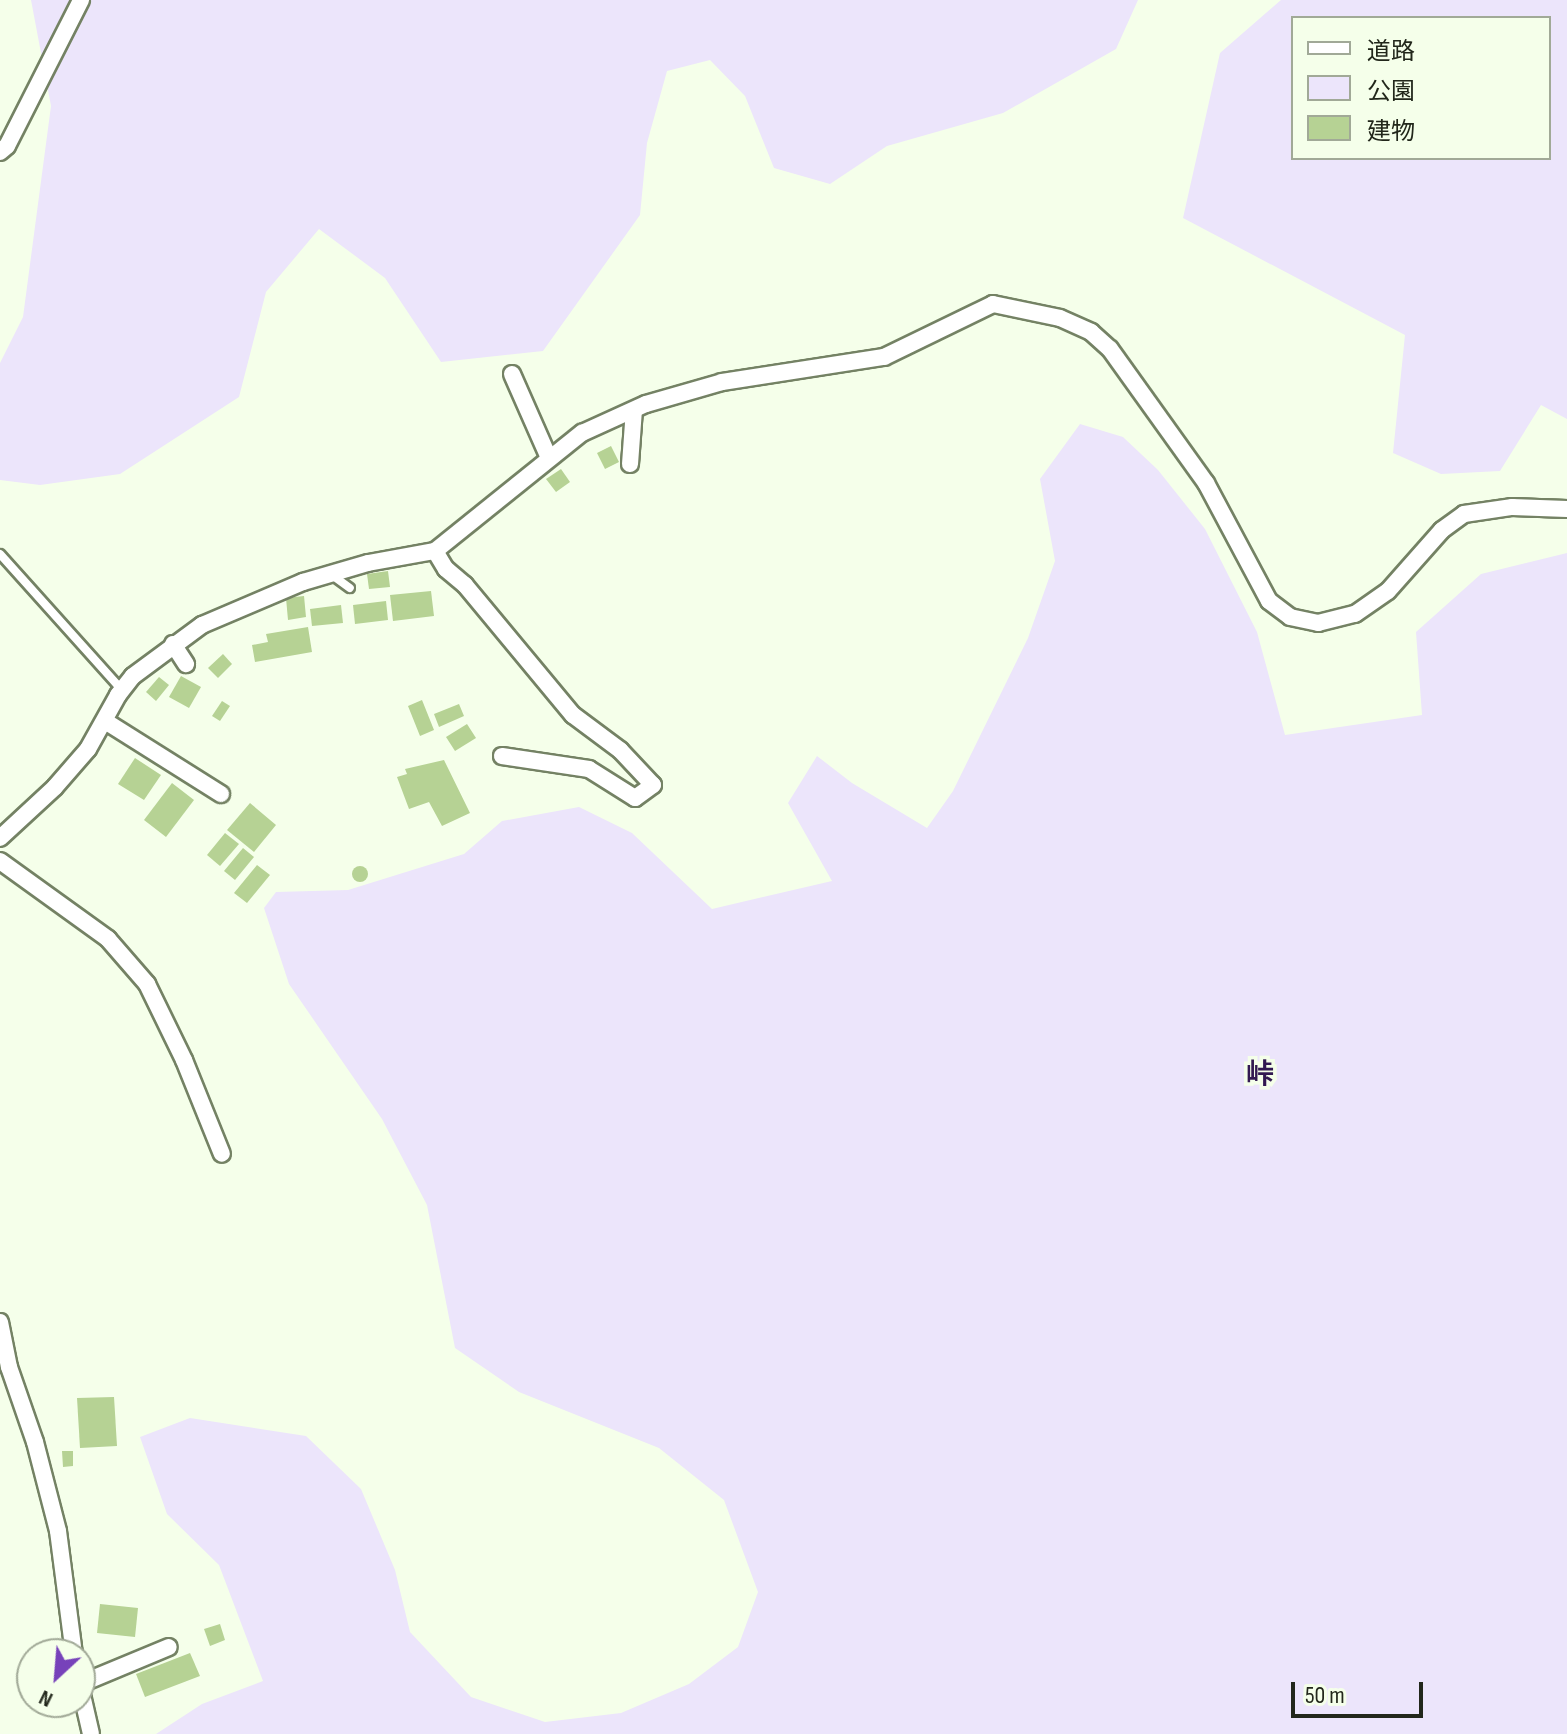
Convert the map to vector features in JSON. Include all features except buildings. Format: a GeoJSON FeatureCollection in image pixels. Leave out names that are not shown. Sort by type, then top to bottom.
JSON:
{"type":"FeatureCollection","features":[{"type":"Feature","properties":{"kind":"street"},"geometry":{"type":"LineString","coordinates":[[0,152],[7,146],[81,0]]}},
{"type":"Feature","properties":{"kind":"street"},"geometry":{"type":"LineString","coordinates":[[0,838],[55,787],[88,749],[122,690],[173,644],[202,625],[303,582],[368,563],[435,551],[582,433],[678,392],[722,382],[884,357],[993,304],[1014,306],[1081,327],[1110,349],[1206,483],[1269,601],[1290,617],[1318,623],[1355,614],[1388,591],[1442,530],[1464,514],[1512,507],[1567,509]]}},
{"type":"Feature","properties":{"kind":"street"},"geometry":{"type":"LineString","coordinates":[[512,374],[549,458]]}},
{"type":"Feature","properties":{"kind":"street"},"geometry":{"type":"LineString","coordinates":[[630,464],[634,410]]}},
{"type":"Feature","properties":{"kind":"street"},"geometry":{"type":"LineString","coordinates":[[435,551],[446,569],[465,585],[573,715],[620,750],[653,785],[635,798],[589,769],[502,756]]}},
{"type":"Feature","properties":{"kind":"street"},"geometry":{"type":"LineString","coordinates":[[173,644],[186,664]]}},
{"type":"Feature","properties":{"kind":"street"},"geometry":{"type":"LineString","coordinates":[[105,721],[221,794]]}},
{"type":"Feature","properties":{"kind":"street"},"geometry":{"type":"LineString","coordinates":[[0,861],[108,939],[147,984],[184,1060],[222,1154]]}},
{"type":"Feature","properties":{"kind":"street"},"geometry":{"type":"LineString","coordinates":[[0,1322],[9,1367],[35,1442],[58,1531],[72,1638]]}},
{"type":"Feature","properties":{"kind":"street"},"geometry":{"type":"LineString","coordinates":[[96,1678],[169,1647]]}},
{"type":"Feature","properties":{"kind":"lane"},"geometry":{"type":"LineString","coordinates":[[0,554],[122,690]]}},
{"type":"Feature","properties":{"kind":"lane"},"geometry":{"type":"LineString","coordinates":[[331,575],[350,588]]}},
{"type":"Feature","properties":{"kind":"green space"},"geometry":{"type":"Polygon","coordinates":[[[31,0],[1138,0],[1116,49],[1003,113],[887,146],[830,184],[774,168],[745,96],[710,60],[667,71],[647,143],[640,215],[543,351],[441,362],[385,278],[319,229],[266,292],[239,397],[120,474],[40,485],[0,480],[0,363],[23,317],[51,106],[31,0]]]}},
{"type":"Feature","properties":{"kind":"green space"},"geometry":{"type":"Polygon","coordinates":[[[1281,0],[1567,0],[1567,419],[1541,405],[1500,471],[1441,474],[1393,453],[1405,335],[1183,218],[1220,53],[1281,0]]]}},
{"type":"Feature","properties":{"kind":"green space"},"geometry":{"type":"Polygon","coordinates":[[[1080,424],[1123,437],[1158,470],[1205,529],[1257,632],[1285,735],[1422,715],[1416,632],[1481,574],[1567,553],[1567,1734],[156,1734],[202,1704],[263,1681],[219,1565],[167,1514],[140,1437],[190,1418],[306,1436],[361,1489],[395,1570],[410,1632],[471,1697],[545,1722],[621,1713],[689,1684],[738,1647],[758,1592],[724,1500],[659,1448],[519,1392],[455,1348],[427,1205],[382,1119],[289,984],[264,908],[276,892],[348,890],[464,854],[502,821],[579,807],[632,833],[712,909],[832,881],[788,803],[817,756],[852,783],[927,828],[953,791],[1028,638],[1055,561],[1040,479],[1080,424]]]}},
{"type":"Feature","properties":{"kind":"district","name":"峠"},"geometry":{"type":"Point","coordinates":[1260,1075]}}]}
